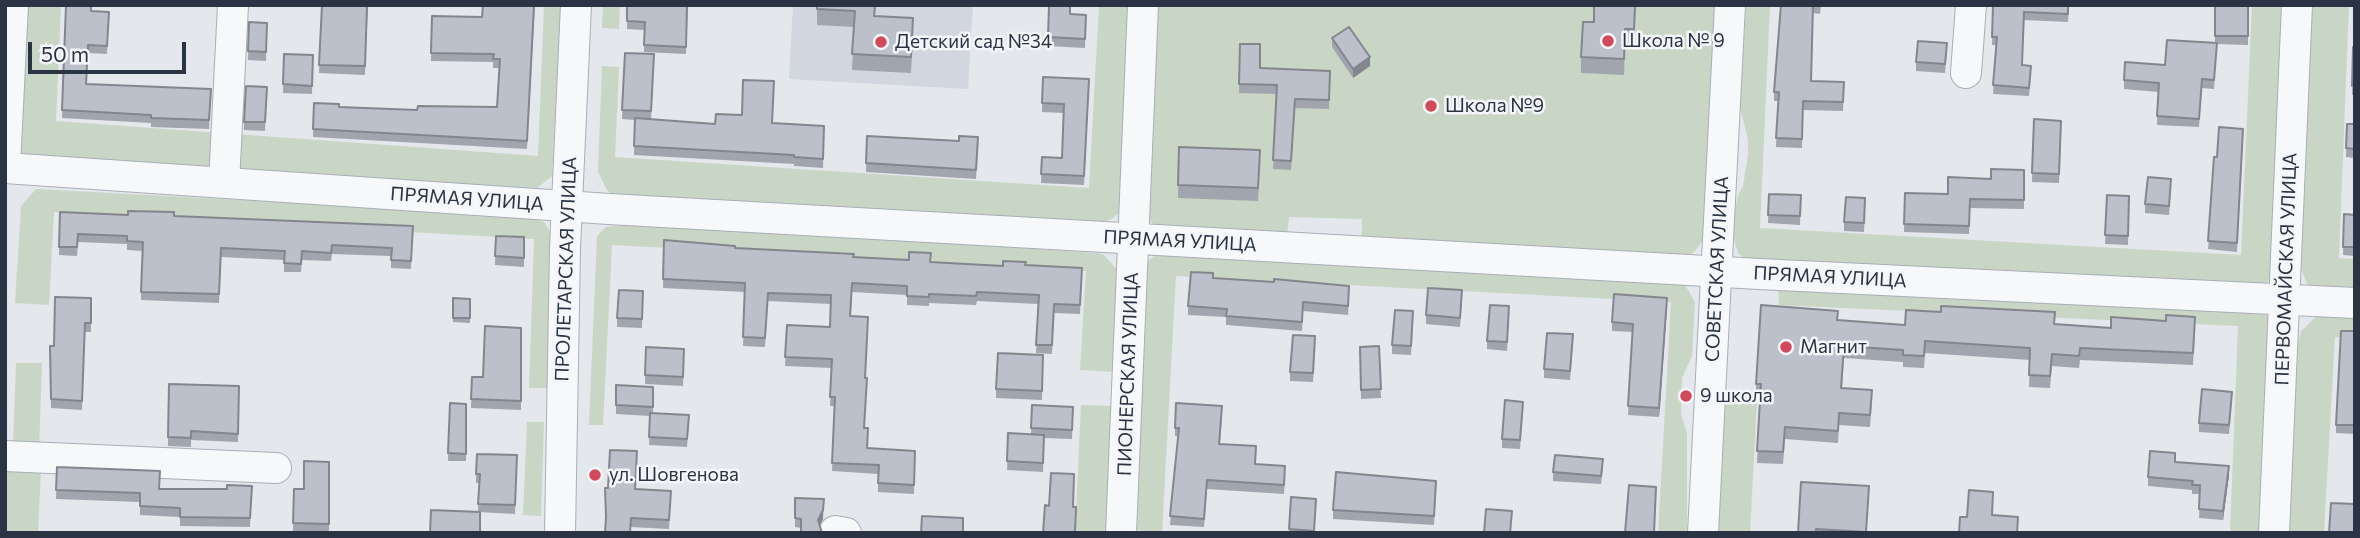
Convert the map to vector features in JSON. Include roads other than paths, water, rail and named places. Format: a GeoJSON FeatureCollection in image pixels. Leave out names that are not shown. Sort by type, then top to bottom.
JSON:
{"type":"FeatureCollection","features":[{"type":"Feature","properties":{"kind":"street"},"geometry":{"type":"LineString","coordinates":[[5,167],[13,5]]}},
{"type":"Feature","properties":{"kind":"street"},"geometry":{"type":"LineString","coordinates":[[224,183],[233,5]]}},
{"type":"Feature","properties":{"kind":"street","name":"ПРОЛЕТАРСКАЯ УЛИЦА"},"geometry":{"type":"LineString","coordinates":[[559,533],[576,5]]}},
{"type":"Feature","properties":{"kind":"street","name":"ПИОНЕРСКАЯ УЛИЦА"},"geometry":{"type":"LineString","coordinates":[[1121,533],[1143,5]]}},
{"type":"Feature","properties":{"kind":"street","name":"СОВЕТСКАЯ УЛИЦА"},"geometry":{"type":"LineString","coordinates":[[1703,533],[1730,5]]}},
{"type":"Feature","properties":{"kind":"street"},"geometry":{"type":"LineString","coordinates":[[1966,73],[1971,5]]}},
{"type":"Feature","properties":{"kind":"street","name":"ПЕРВОМАЙСКАЯ УЛИЦА"},"geometry":{"type":"LineString","coordinates":[[2274,533],[2297,5]]}},
{"type":"Feature","properties":{"kind":"street","name":"ПРЯМАЯ УЛИЦА"},"geometry":{"type":"LineString","coordinates":[[5,167],[568,206],[1133,239],[1717,272],[2355,303]]}},
{"type":"Feature","properties":{"kind":"street"},"geometry":{"type":"LineString","coordinates":[[5,456],[276,468]]}},
{"type":"Feature","properties":{"kind":"place","name":"Школа № 9"},"geometry":{"type":"Point","coordinates":[1608,41]}},
{"type":"Feature","properties":{"kind":"place","name":"Детский сад №34"},"geometry":{"type":"Point","coordinates":[881,42]}},
{"type":"Feature","properties":{"kind":"place","name":"Школа №9"},"geometry":{"type":"Point","coordinates":[1431,106]}},
{"type":"Feature","properties":{"kind":"place","name":"Магнит"},"geometry":{"type":"Point","coordinates":[1786,347]}},
{"type":"Feature","properties":{"kind":"place","name":"9 школа"},"geometry":{"type":"Point","coordinates":[1686,396]}},
{"type":"Feature","properties":{"kind":"place","name":"ул. Шовгенова"},"geometry":{"type":"Point","coordinates":[595,475]}}]}
